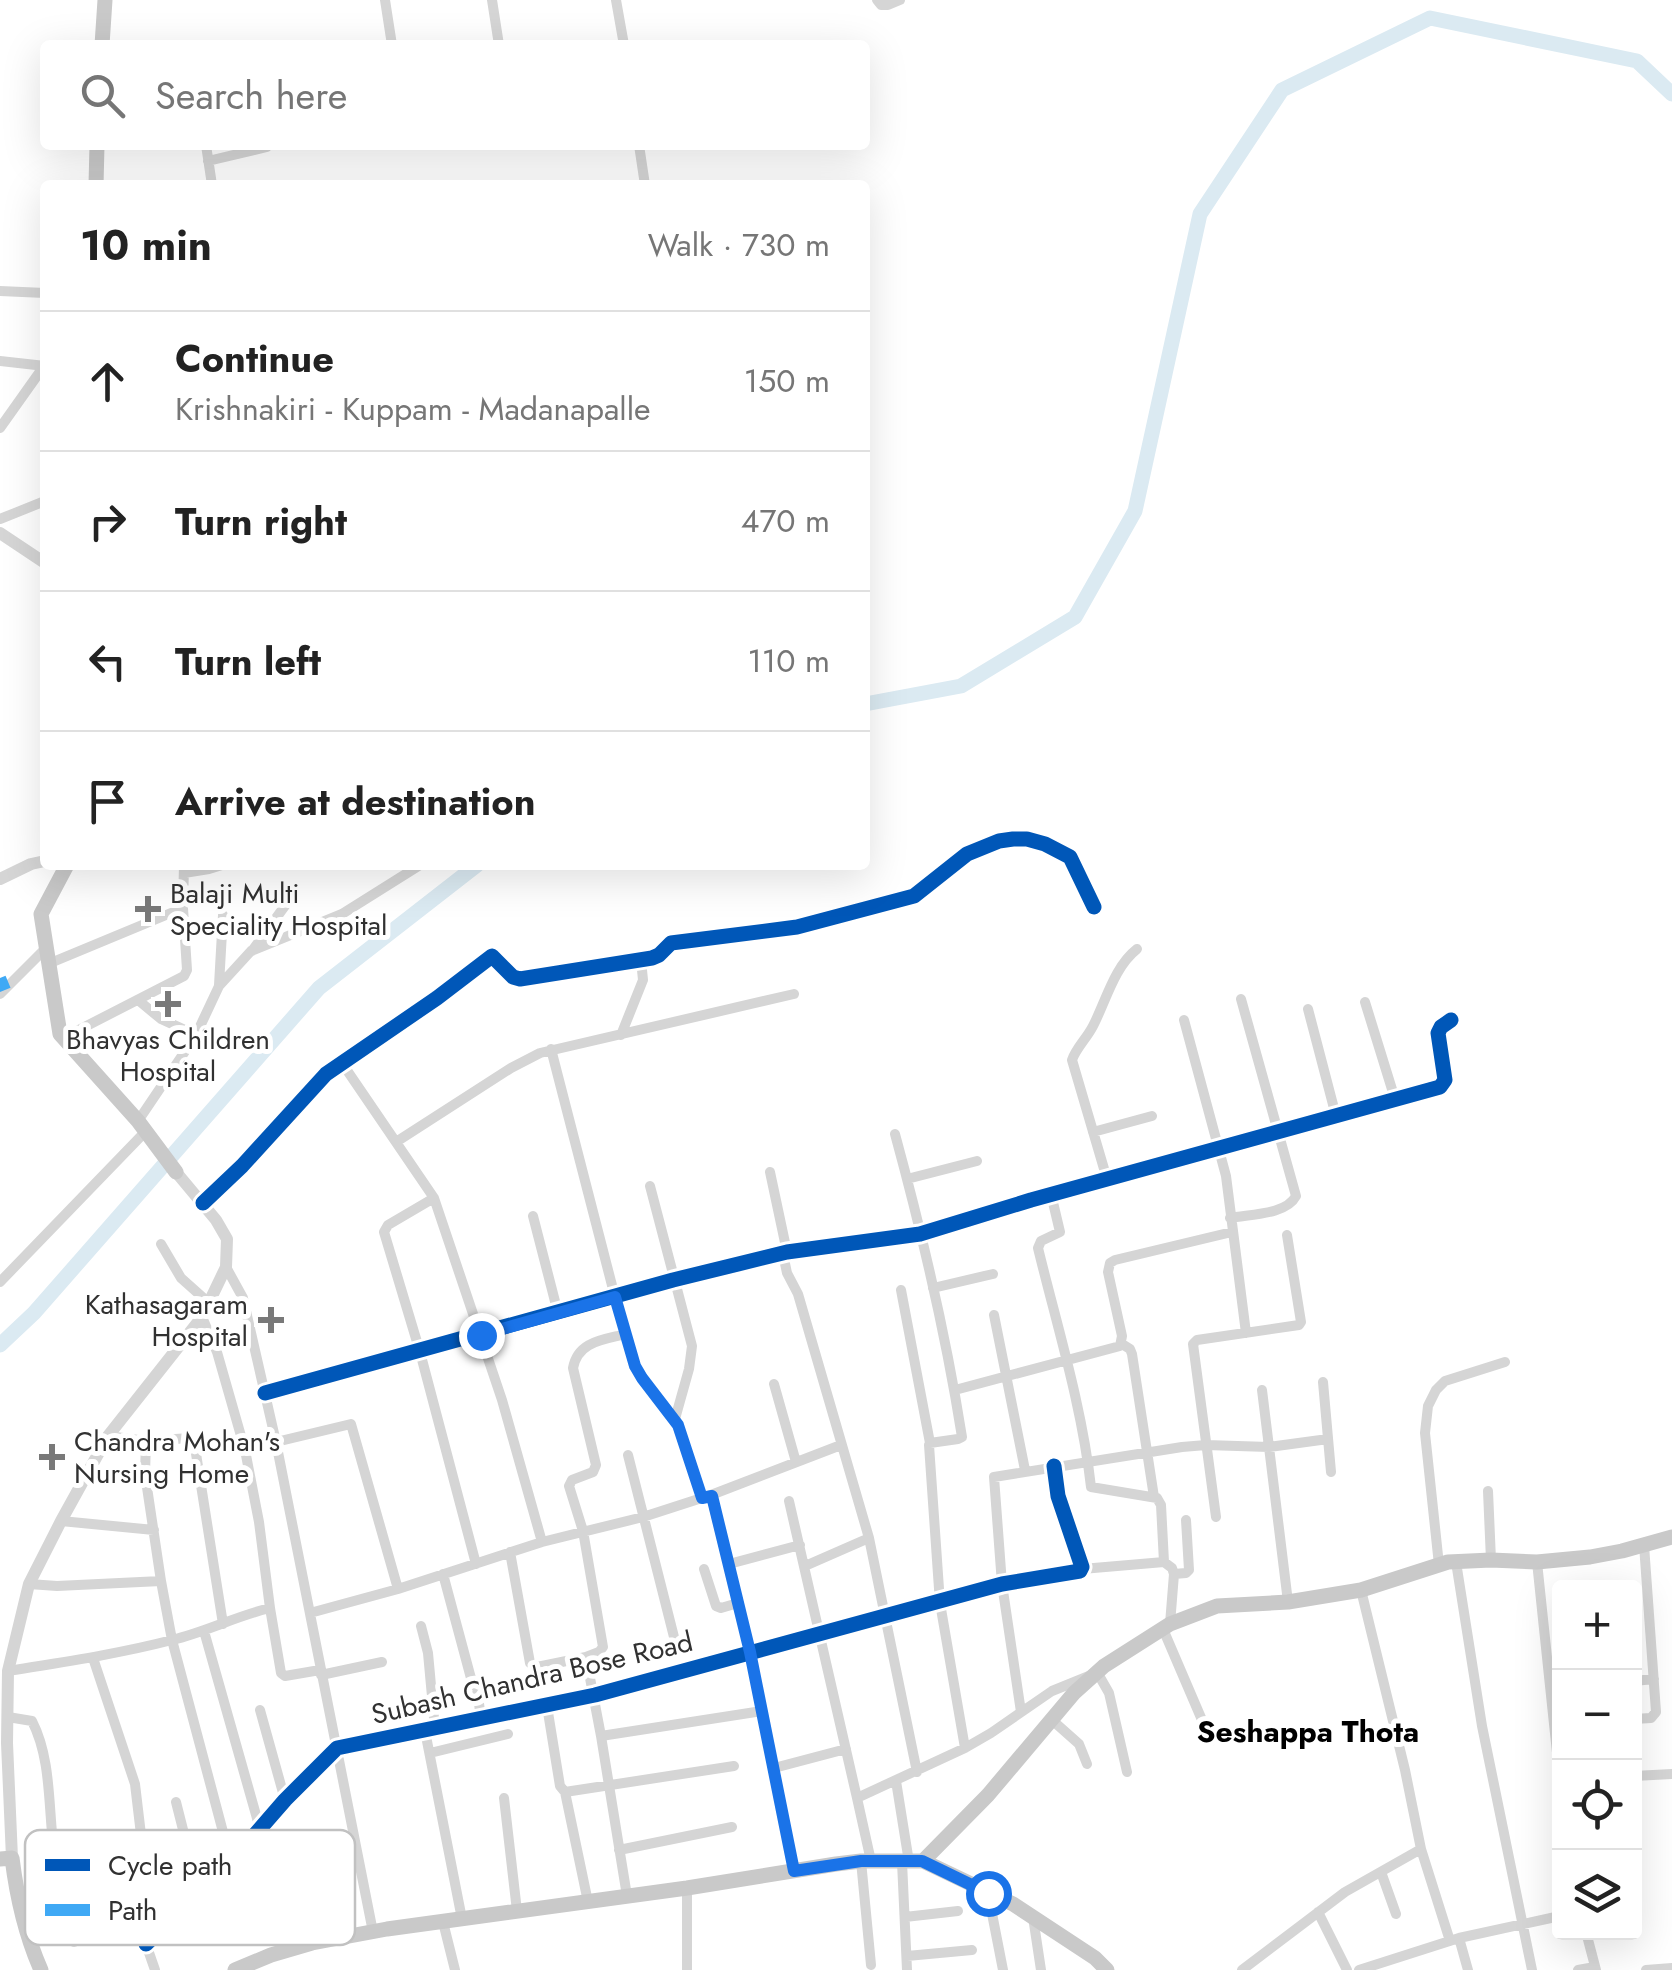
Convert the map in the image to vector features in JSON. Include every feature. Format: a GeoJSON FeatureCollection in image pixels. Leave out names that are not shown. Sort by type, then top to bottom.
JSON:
{"type":"FeatureCollection","features":[{"type":"Feature","properties":{"kind":"main road"},"geometry":{"type":"LineString","coordinates":[[102,40],[105,0]]}},
{"type":"Feature","properties":{"kind":"main road"},"geometry":{"type":"LineString","coordinates":[[96,180],[97,150]]}},
{"type":"Feature","properties":{"kind":"main road"},"geometry":{"type":"LineString","coordinates":[[64,870],[41,914],[60,1034],[176,1172]]}},
{"type":"Feature","properties":{"kind":"main road"},"geometry":{"type":"LineString","coordinates":[[911,1862],[988,1795],[1074,1694],[1096,1674],[1166,1626],[1218,1606],[1288,1602],[1361,1590],[1438,1565],[1590,1557],[1672,1537]]}},
{"type":"Feature","properties":{"kind":"main road"},"geometry":{"type":"LineString","coordinates":[[6,1858],[25,1927]]}},
{"type":"Feature","properties":{"kind":"main road"},"geometry":{"type":"LineString","coordinates":[[355,1935],[866,1861],[911,1862],[988,1893],[1095,1958],[1107,1970]]}},
{"type":"Feature","properties":{"kind":"main road"},"geometry":{"type":"LineString","coordinates":[[30,1945],[41,1970]]}},
{"type":"Feature","properties":{"kind":"main road"},"geometry":{"type":"LineString","coordinates":[[235,1970],[305,1945]]}},
{"type":"Feature","properties":{"kind":"street"},"geometry":{"type":"LineString","coordinates":[[385,0],[391,40]]}},
{"type":"Feature","properties":{"kind":"street"},"geometry":{"type":"LineString","coordinates":[[492,0],[498,40]]}},
{"type":"Feature","properties":{"kind":"street"},"geometry":{"type":"LineString","coordinates":[[616,0],[623,40]]}},
{"type":"Feature","properties":{"kind":"street"},"geometry":{"type":"LineString","coordinates":[[877,0],[888,5],[900,0]]}},
{"type":"Feature","properties":{"kind":"street"},"geometry":{"type":"LineString","coordinates":[[207,150],[211,180]]}},
{"type":"Feature","properties":{"kind":"street"},"geometry":{"type":"LineString","coordinates":[[208,160],[253,150]]}},
{"type":"Feature","properties":{"kind":"street"},"geometry":{"type":"LineString","coordinates":[[641,150],[644,180]]}},
{"type":"Feature","properties":{"kind":"street"},"geometry":{"type":"LineString","coordinates":[[0,291],[40,293]]}},
{"type":"Feature","properties":{"kind":"street"},"geometry":{"type":"LineString","coordinates":[[0,361],[40,365]]}},
{"type":"Feature","properties":{"kind":"street"},"geometry":{"type":"LineString","coordinates":[[0,428],[40,373]]}},
{"type":"Feature","properties":{"kind":"street"},"geometry":{"type":"LineString","coordinates":[[0,519],[40,502]]}},
{"type":"Feature","properties":{"kind":"street"},"geometry":{"type":"LineString","coordinates":[[0,532],[40,560]]}},
{"type":"Feature","properties":{"kind":"street"},"geometry":{"type":"LineString","coordinates":[[203,1203],[326,1074],[492,956],[520,979],[641,960],[659,955],[671,943],[797,927],[914,896],[966,854],[1013,839],[1045,844],[1070,857],[1094,907]]}},
{"type":"Feature","properties":{"kind":"street"},"geometry":{"type":"LineString","coordinates":[[0,879],[40,862]]}},
{"type":"Feature","properties":{"kind":"street"},"geometry":{"type":"LineString","coordinates":[[65,1037],[180,979],[187,970],[184,870]]}},
{"type":"Feature","properties":{"kind":"street"},"geometry":{"type":"LineString","coordinates":[[251,952],[342,914],[412,870]]}},
{"type":"Feature","properties":{"kind":"street"},"geometry":{"type":"LineString","coordinates":[[0,1282],[143,1130],[196,1035],[218,986],[251,952],[288,903]]}},
{"type":"Feature","properties":{"kind":"street"},"geometry":{"type":"LineString","coordinates":[[0,994],[47,956],[183,908]]}},
{"type":"Feature","properties":{"kind":"street"},"geometry":{"type":"LineString","coordinates":[[218,986],[222,916]]}},
{"type":"Feature","properties":{"kind":"street"},"geometry":{"type":"LineString","coordinates":[[1108,1179],[1072,1060],[1126,960],[1136,949]]}},
{"type":"Feature","properties":{"kind":"street"},"geometry":{"type":"LineString","coordinates":[[622,1035],[642,980],[641,960]]}},
{"type":"Feature","properties":{"kind":"street"},"geometry":{"type":"LineString","coordinates":[[396,1142],[512,1068],[551,1049],[794,994]]}},
{"type":"Feature","properties":{"kind":"street"},"geometry":{"type":"LineString","coordinates":[[1230,1218],[1282,1209],[1296,1196],[1242,999]]}},
{"type":"Feature","properties":{"kind":"street"},"geometry":{"type":"LineString","coordinates":[[138,1000],[161,1019],[196,1035]]}},
{"type":"Feature","properties":{"kind":"street"},"geometry":{"type":"LineString","coordinates":[[1365,1002],[1395,1099]]}},
{"type":"Feature","properties":{"kind":"street"},"geometry":{"type":"LineString","coordinates":[[1308,1009],[1336,1116]]}},
{"type":"Feature","properties":{"kind":"street"},"geometry":{"type":"LineString","coordinates":[[1184,1020],[1220,1148],[1246,1333]]}},
{"type":"Feature","properties":{"kind":"street"},"geometry":{"type":"LineString","coordinates":[[265,1393],[785,1253],[920,1234],[1440,1087],[1445,1080],[1438,1034],[1451,1020]]}},
{"type":"Feature","properties":{"kind":"street"},"geometry":{"type":"LineString","coordinates":[[551,1049],[635,1366],[675,1419],[729,1564],[794,1871]]}},
{"type":"Feature","properties":{"kind":"street"},"geometry":{"type":"LineString","coordinates":[[342,1063],[434,1198],[502,1400],[542,1542]]}},
{"type":"Feature","properties":{"kind":"street"},"geometry":{"type":"LineString","coordinates":[[1093,1132],[1152,1116]]}},
{"type":"Feature","properties":{"kind":"street"},"geometry":{"type":"LineString","coordinates":[[895,1134],[933,1288],[962,1437],[930,1444]]}},
{"type":"Feature","properties":{"kind":"street"},"geometry":{"type":"LineString","coordinates":[[907,1179],[977,1161]]}},
{"type":"Feature","properties":{"kind":"street"},"geometry":{"type":"LineString","coordinates":[[6,1858],[8,1671],[29,1584],[108,1436],[202,1317],[226,1267],[227,1240],[176,1172]]}},
{"type":"Feature","properties":{"kind":"street"},"geometry":{"type":"LineString","coordinates":[[770,1172],[787,1273],[798,1294],[869,1538],[917,1772]]}},
{"type":"Feature","properties":{"kind":"street"},"geometry":{"type":"LineString","coordinates":[[650,1186],[692,1351],[675,1419]]}},
{"type":"Feature","properties":{"kind":"street"},"geometry":{"type":"LineString","coordinates":[[1051,1194],[1060,1232],[1040,1241],[1038,1248],[1092,1488],[1154,1497]]}},
{"type":"Feature","properties":{"kind":"street"},"geometry":{"type":"LineString","coordinates":[[434,1198],[384,1232],[476,1564]]}},
{"type":"Feature","properties":{"kind":"street"},"geometry":{"type":"LineString","coordinates":[[533,1216],[558,1313]]}},
{"type":"Feature","properties":{"kind":"street"},"geometry":{"type":"LineString","coordinates":[[1122,1344],[1108,1272],[1110,1263],[1232,1232]]}},
{"type":"Feature","properties":{"kind":"street"},"geometry":{"type":"LineString","coordinates":[[1216,1517],[1193,1344],[1197,1340],[1297,1326],[1301,1322],[1288,1235]]}},
{"type":"Feature","properties":{"kind":"street"},"geometry":{"type":"LineString","coordinates":[[161,1244],[181,1278],[208,1303]]}},
{"type":"Feature","properties":{"kind":"street"},"geometry":{"type":"LineString","coordinates":[[226,1267],[243,1298],[265,1393],[352,1830]]}},
{"type":"Feature","properties":{"kind":"street"},"geometry":{"type":"LineString","coordinates":[[933,1288],[993,1274]]}},
{"type":"Feature","properties":{"kind":"street"},"geometry":{"type":"LineString","coordinates":[[900,1290],[930,1444],[940,1603],[965,1748]]}},
{"type":"Feature","properties":{"kind":"street"},"geometry":{"type":"LineString","coordinates":[[994,1315],[1025,1470]]}},
{"type":"Feature","properties":{"kind":"street"},"geometry":{"type":"LineString","coordinates":[[202,1317],[245,1450],[283,1676],[382,1662]]}},
{"type":"Feature","properties":{"kind":"street"},"geometry":{"type":"LineString","coordinates":[[510,1552],[530,1663],[537,1667],[599,1652],[603,1646],[583,1532],[570,1483],[593,1472],[596,1465],[574,1376],[575,1358],[588,1344],[626,1334]]}},
{"type":"Feature","properties":{"kind":"street"},"geometry":{"type":"LineString","coordinates":[[955,1390],[1122,1344],[1127,1346],[1132,1354],[1154,1497],[1161,1505],[1164,1562],[1174,1574],[1166,1626],[1211,1741]]}},
{"type":"Feature","properties":{"kind":"street"},"geometry":{"type":"LineString","coordinates":[[1438,1565],[1426,1432],[1428,1406],[1445,1381],[1506,1362]]}},
{"type":"Feature","properties":{"kind":"street"},"geometry":{"type":"LineString","coordinates":[[1323,1382],[1330,1472]]}},
{"type":"Feature","properties":{"kind":"street"},"geometry":{"type":"LineString","coordinates":[[774,1384],[796,1462]]}},
{"type":"Feature","properties":{"kind":"street"},"geometry":{"type":"LineString","coordinates":[[1262,1390],[1288,1602]]}},
{"type":"Feature","properties":{"kind":"street"},"geometry":{"type":"LineString","coordinates":[[276,1442],[351,1424],[398,1589]]}},
{"type":"Feature","properties":{"kind":"street"},"geometry":{"type":"LineString","coordinates":[[108,1436],[194,1441],[222,1624]]}},
{"type":"Feature","properties":{"kind":"street"},"geometry":{"type":"LineString","coordinates":[[1021,1712],[1002,1584],[993,1480],[997,1475],[1206,1445],[1269,1447],[1328,1438]]}},
{"type":"Feature","properties":{"kind":"street"},"geometry":{"type":"LineString","coordinates":[[146,1441],[145,1474],[172,1640],[222,1830]]}},
{"type":"Feature","properties":{"kind":"street"},"geometry":{"type":"LineString","coordinates":[[310,1613],[542,1542],[707,1497],[841,1445]]}},
{"type":"Feature","properties":{"kind":"street"},"geometry":{"type":"LineString","coordinates":[[628,1454],[674,1637]]}},
{"type":"Feature","properties":{"kind":"street"},"geometry":{"type":"LineString","coordinates":[[1054,1466],[1058,1496],[1082,1569]]}},
{"type":"Feature","properties":{"kind":"street"},"geometry":{"type":"LineString","coordinates":[[1488,1491],[1491,1560]]}},
{"type":"Feature","properties":{"kind":"street"},"geometry":{"type":"LineString","coordinates":[[789,1501],[857,1798],[866,1861],[870,1966]]}},
{"type":"Feature","properties":{"kind":"street"},"geometry":{"type":"LineString","coordinates":[[1174,1574],[1189,1570],[1186,1520]]}},
{"type":"Feature","properties":{"kind":"street"},"geometry":{"type":"LineString","coordinates":[[60,1521],[154,1530]]}},
{"type":"Feature","properties":{"kind":"street"},"geometry":{"type":"LineString","coordinates":[[805,1566],[869,1538]]}},
{"type":"Feature","properties":{"kind":"street"},"geometry":{"type":"LineString","coordinates":[[729,1564],[800,1545]]}},
{"type":"Feature","properties":{"kind":"street"},"geometry":{"type":"LineString","coordinates":[[1642,1718],[1656,1712],[1644,1545]]}},
{"type":"Feature","properties":{"kind":"street","name":"Subash Chandra Bose Road"},"geometry":{"type":"LineString","coordinates":[[336,1748],[595,1695],[1002,1584],[1082,1569],[1164,1562]]}},
{"type":"Feature","properties":{"kind":"street"},"geometry":{"type":"LineString","coordinates":[[1456,1562],[1482,1726],[1532,1970]]}},
{"type":"Feature","properties":{"kind":"street"},"geometry":{"type":"LineString","coordinates":[[1537,1562],[1552,1676]]}},
{"type":"Feature","properties":{"kind":"street"},"geometry":{"type":"LineString","coordinates":[[704,1569],[718,1608],[738,1603]]}},
{"type":"Feature","properties":{"kind":"street"},"geometry":{"type":"LineString","coordinates":[[444,1574],[472,1682],[477,1688],[482,1720]]}},
{"type":"Feature","properties":{"kind":"street"},"geometry":{"type":"LineString","coordinates":[[29,1584],[161,1581]]}},
{"type":"Feature","properties":{"kind":"street"},"geometry":{"type":"LineString","coordinates":[[1361,1590],[1421,1849],[1468,1970]]}},
{"type":"Feature","properties":{"kind":"street"},"geometry":{"type":"LineString","coordinates":[[8,1671],[93,1658],[172,1640],[270,1608]]}},
{"type":"Feature","properties":{"kind":"street"},"geometry":{"type":"LineString","coordinates":[[421,1626],[428,1653],[430,1753],[462,1919]]}},
{"type":"Feature","properties":{"kind":"street"},"geometry":{"type":"LineString","coordinates":[[204,1631],[260,1829]]}},
{"type":"Feature","properties":{"kind":"street"},"geometry":{"type":"LineString","coordinates":[[1544,1636],[1552,1636]]}},
{"type":"Feature","properties":{"kind":"street"},"geometry":{"type":"LineString","coordinates":[[586,1657],[627,1896]]}},
{"type":"Feature","properties":{"kind":"street"},"geometry":{"type":"LineString","coordinates":[[93,1658],[135,1784],[140,1830]]}},
{"type":"Feature","properties":{"kind":"street"},"geometry":{"type":"LineString","coordinates":[[857,1798],[992,1734],[1052,1690],[1096,1674],[1109,1693],[1127,1772]]}},
{"type":"Feature","properties":{"kind":"street"},"geometry":{"type":"LineString","coordinates":[[1642,1681],[1654,1680]]}},
{"type":"Feature","properties":{"kind":"street"},"geometry":{"type":"LineString","coordinates":[[547,1706],[560,1786],[566,1792],[588,1902]]}},
{"type":"Feature","properties":{"kind":"street"},"geometry":{"type":"LineString","coordinates":[[260,1710],[285,1800]]}},
{"type":"Feature","properties":{"kind":"street"},"geometry":{"type":"LineString","coordinates":[[601,1736],[762,1710]]}},
{"type":"Feature","properties":{"kind":"street"},"geometry":{"type":"LineString","coordinates":[[8,1717],[32,1722],[37,1733],[53,1830]]}},
{"type":"Feature","properties":{"kind":"street"},"geometry":{"type":"LineString","coordinates":[[1052,1720],[1079,1744],[1087,1764]]}},
{"type":"Feature","properties":{"kind":"street"},"geometry":{"type":"LineString","coordinates":[[430,1753],[508,1734]]}},
{"type":"Feature","properties":{"kind":"street"},"geometry":{"type":"LineString","coordinates":[[260,1829],[336,1748]]}},
{"type":"Feature","properties":{"kind":"street"},"geometry":{"type":"LineString","coordinates":[[774,1768],[846,1749]]}},
{"type":"Feature","properties":{"kind":"street"},"geometry":{"type":"LineString","coordinates":[[566,1792],[734,1766]]}},
{"type":"Feature","properties":{"kind":"street"},"geometry":{"type":"LineString","coordinates":[[1642,1776],[1672,1774]]}},
{"type":"Feature","properties":{"kind":"street"},"geometry":{"type":"LineString","coordinates":[[896,1781],[911,1862],[904,1916],[908,1970]]}},
{"type":"Feature","properties":{"kind":"street"},"geometry":{"type":"LineString","coordinates":[[504,1798],[517,1912]]}},
{"type":"Feature","properties":{"kind":"street"},"geometry":{"type":"LineString","coordinates":[[176,1802],[183,1830]]}},
{"type":"Feature","properties":{"kind":"street"},"geometry":{"type":"LineString","coordinates":[[619,1850],[732,1826]]}},
{"type":"Feature","properties":{"kind":"street"},"geometry":{"type":"LineString","coordinates":[[355,1842],[373,1932]]}},
{"type":"Feature","properties":{"kind":"street"},"geometry":{"type":"LineString","coordinates":[[1242,1970],[1345,1892],[1421,1849]]}},
{"type":"Feature","properties":{"kind":"street"},"geometry":{"type":"LineString","coordinates":[[1381,1872],[1396,1914]]}},
{"type":"Feature","properties":{"kind":"street"},"geometry":{"type":"LineString","coordinates":[[687,1888],[687,1970]]}},
{"type":"Feature","properties":{"kind":"street"},"geometry":{"type":"LineString","coordinates":[[988,1893],[1003,1970]]}},
{"type":"Feature","properties":{"kind":"street"},"geometry":{"type":"LineString","coordinates":[[904,1916],[958,1911]]}},
{"type":"Feature","properties":{"kind":"street"},"geometry":{"type":"LineString","coordinates":[[1318,1912],[1347,1970]]}},
{"type":"Feature","properties":{"kind":"street"},"geometry":{"type":"LineString","coordinates":[[1033,1918],[1041,1970]]}},
{"type":"Feature","properties":{"kind":"street"},"geometry":{"type":"LineString","coordinates":[[1359,1970],[1455,1940],[1552,1918]]}},
{"type":"Feature","properties":{"kind":"street"},"geometry":{"type":"LineString","coordinates":[[443,1922],[455,1970]]}},
{"type":"Feature","properties":{"kind":"street"},"geometry":{"type":"LineString","coordinates":[[1578,1970],[1596,1968],[1588,1940]]}},
{"type":"Feature","properties":{"kind":"street"},"geometry":{"type":"LineString","coordinates":[[146,1945],[155,1970]]}},
{"type":"Feature","properties":{"kind":"street"},"geometry":{"type":"LineString","coordinates":[[907,1956],[972,1950]]}},
{"type":"Feature","properties":{"kind":"street"},"geometry":{"type":"LineString","coordinates":[[1646,1970],[1672,1968]]}},
{"type":"Feature","properties":{"kind":"waterway"},"geometry":{"type":"LineString","coordinates":[[870,703],[961,686],[1075,617],[1135,511],[1200,214],[1282,90],[1430,18],[1637,61],[1672,94]]}},
{"type":"Feature","properties":{"kind":"waterway"},"geometry":{"type":"LineString","coordinates":[[0,1345],[34,1313],[319,988],[471,870]]}},
{"type":"Feature","properties":{"kind":"marked path"},"geometry":{"type":"LineString","coordinates":[[0,978],[5,990]]}},
{"type":"Feature","properties":{"kind":"cycle path"},"geometry":{"type":"LineString","coordinates":[[203,1203],[326,1074],[492,956],[520,979],[652,958],[671,943],[797,927],[914,896],[967,854],[1013,839],[1045,844],[1070,857],[1094,907]]}},
{"type":"Feature","properties":{"kind":"cycle path"},"geometry":{"type":"LineString","coordinates":[[265,1393],[787,1252],[920,1234],[1440,1087],[1445,1080],[1438,1033],[1451,1020]]}},
{"type":"Feature","properties":{"kind":"cycle path"},"geometry":{"type":"LineString","coordinates":[[259,1830],[337,1748],[595,1695],[1002,1584],[1080,1571],[1082,1567],[1058,1496],[1054,1466]]}},
{"type":"Feature","properties":{"kind":"place","name":"Balaji Multi Speciality Hospital"},"geometry":{"type":"Point","coordinates":[148,909]}},
{"type":"Feature","properties":{"kind":"place","name":"Bhavyas Children Hospital"},"geometry":{"type":"Point","coordinates":[168,1004]}},
{"type":"Feature","properties":{"kind":"place","name":"Kathasagaram Hospital"},"geometry":{"type":"Point","coordinates":[271,1320]}},
{"type":"Feature","properties":{"kind":"place","name":"Chandra Mohan's Nursing Home"},"geometry":{"type":"Point","coordinates":[52,1457]}},
{"type":"Feature","properties":{"kind":"district","name":"Seshappa Thota"},"geometry":{"type":"Point","coordinates":[1308,1731]}},
{"type":"Feature","properties":{"kind":"route"},"geometry":{"type":"LineString","coordinates":[[481,1335],[615,1297],[635,1366],[675,1419],[702,1498],[712,1496],[750,1652],[794,1871],[861,1861],[922,1861],[988,1893]]}}]}
